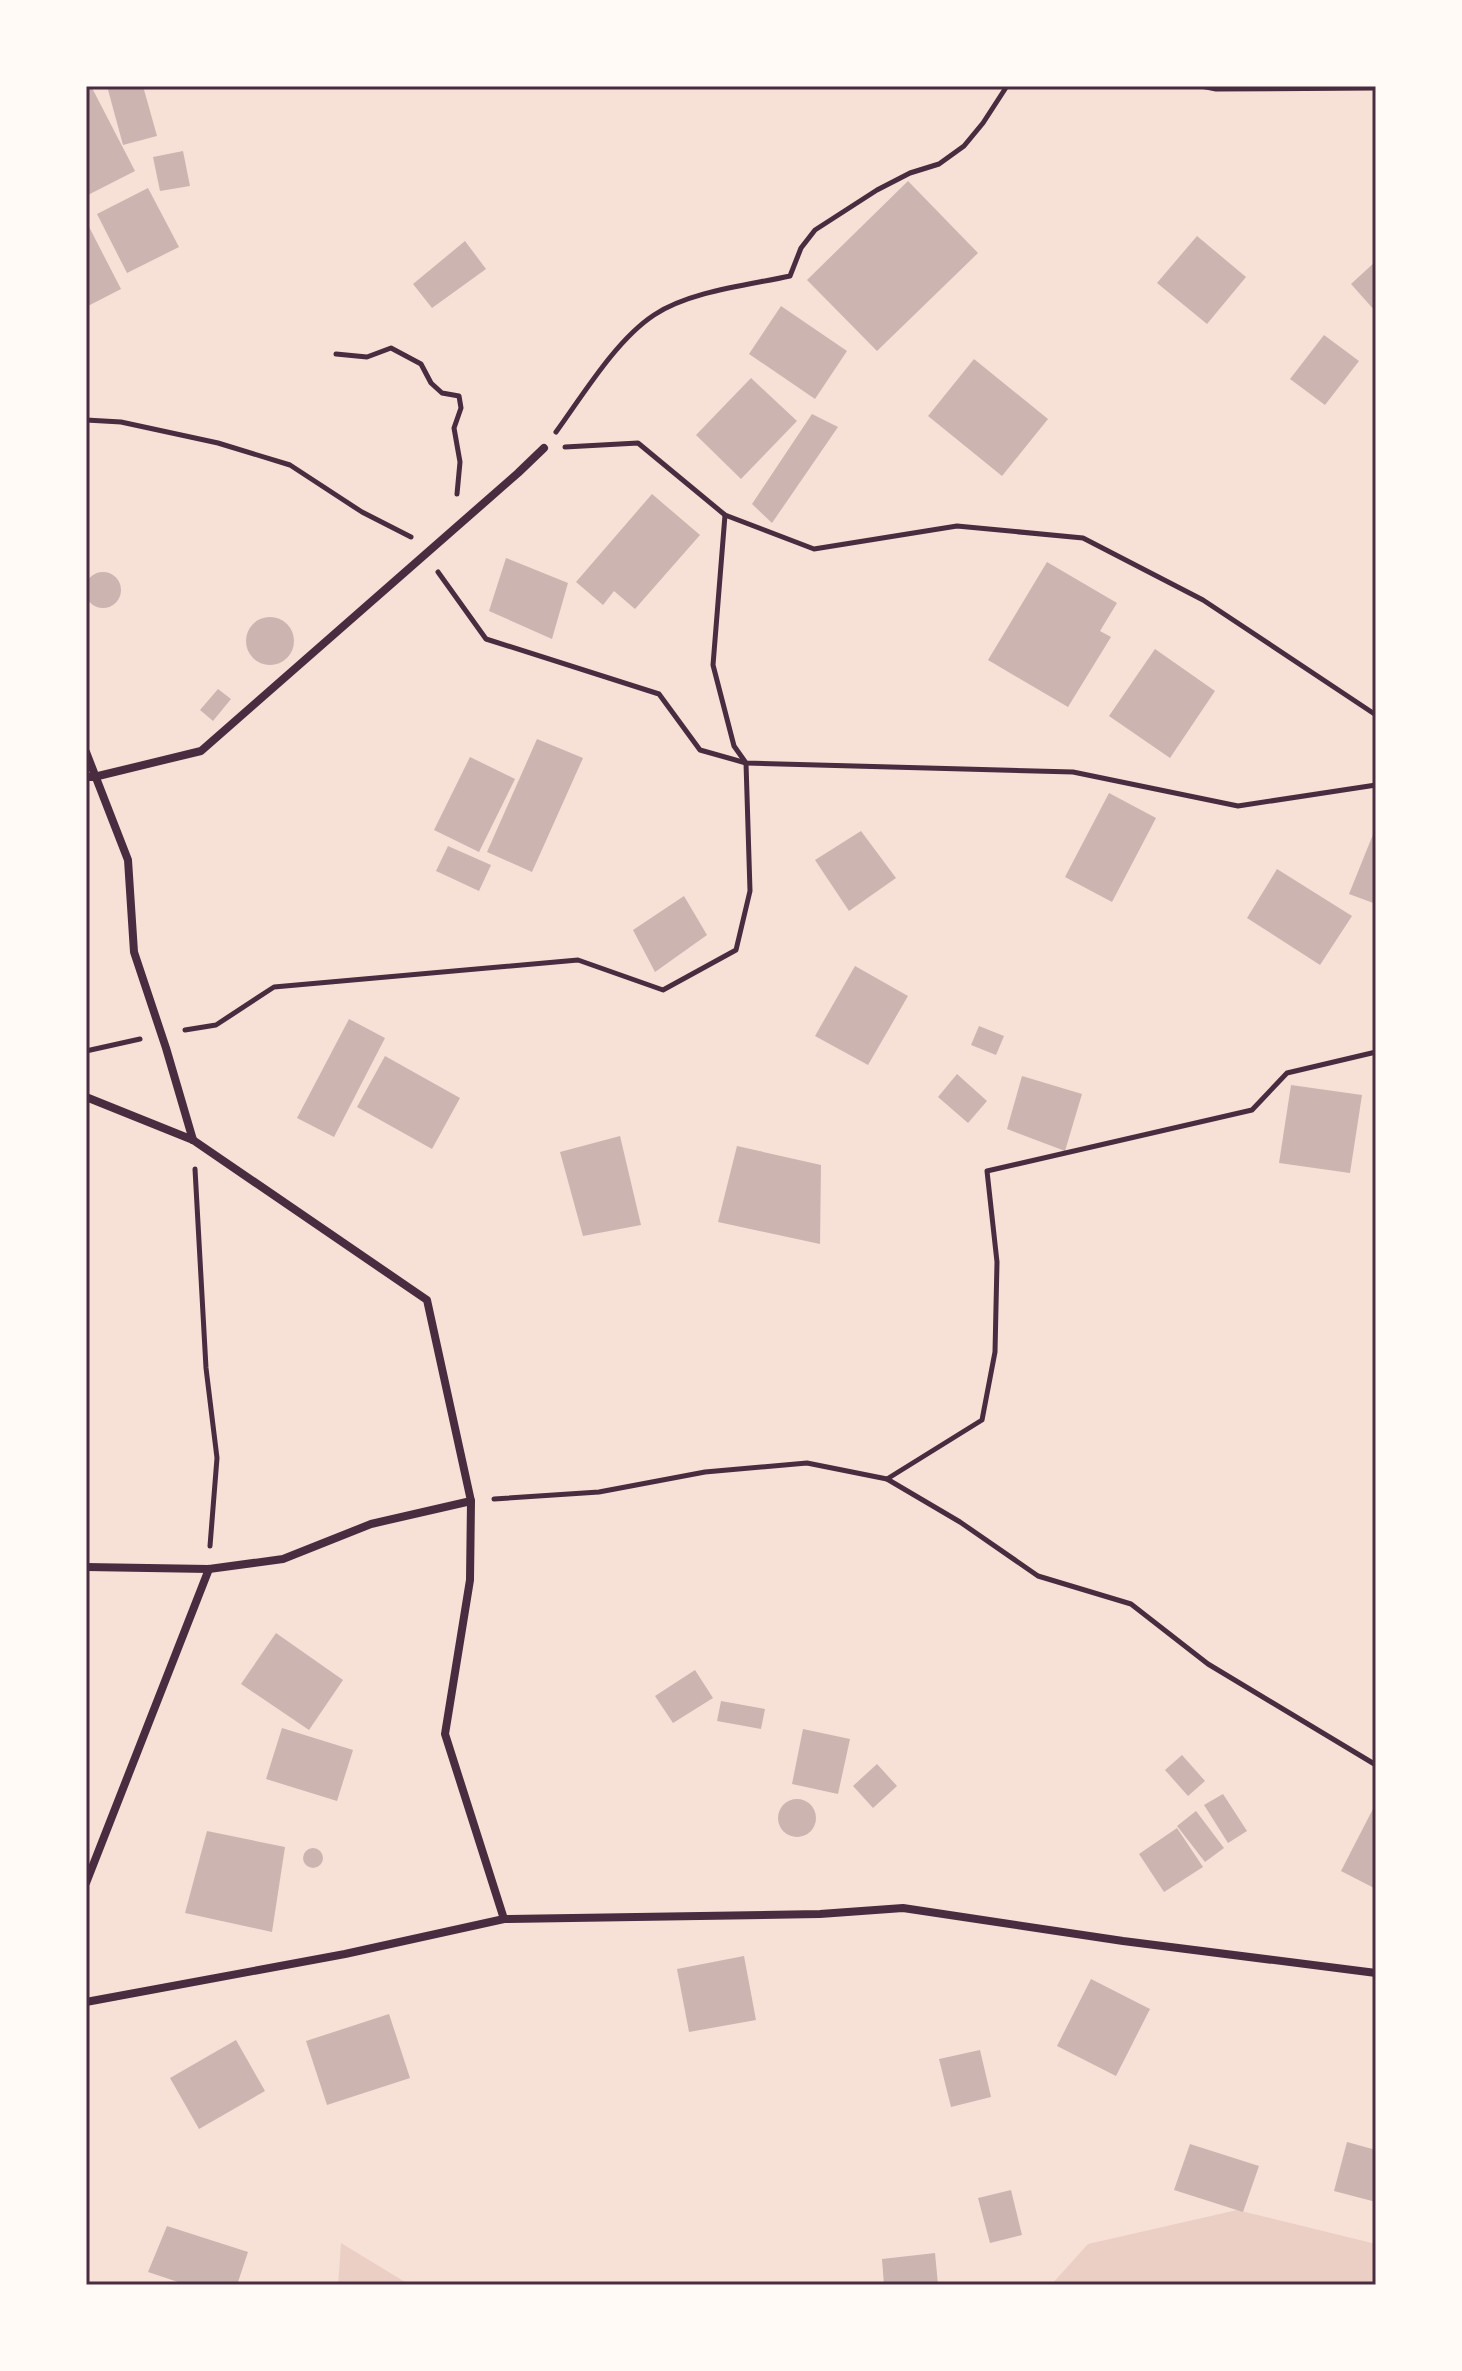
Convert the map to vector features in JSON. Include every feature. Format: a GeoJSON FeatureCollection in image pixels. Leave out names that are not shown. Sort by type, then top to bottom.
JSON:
{"type":"FeatureCollection","features":[{"type":"Feature","properties":{"kind":"street"},"geometry":{"type":"LineString","coordinates":[[90,777],[201,751],[544,448]]}},
{"type":"Feature","properties":{"kind":"street"},"geometry":{"type":"LineString","coordinates":[[86,752],[90,777],[128,860],[134,952],[193,1140]]}},
{"type":"Feature","properties":{"kind":"street"},"geometry":{"type":"LineString","coordinates":[[86,1097],[193,1140],[427,1300],[471,1501],[470,1580],[445,1734],[504,1919]]}},
{"type":"Feature","properties":{"kind":"street"},"geometry":{"type":"LineString","coordinates":[[86,1567],[209,1569],[283,1559],[371,1524],[471,1501]]}},
{"type":"Feature","properties":{"kind":"street"},"geometry":{"type":"LineString","coordinates":[[86,1883],[209,1569]]}},
{"type":"Feature","properties":{"kind":"street"},"geometry":{"type":"LineString","coordinates":[[86,2002],[345,1954],[504,1919],[820,1914],[903,1908],[1123,1941],[1376,1973]]}},
{"type":"Feature","properties":{"kind":"path"},"geometry":{"type":"LineString","coordinates":[[544,448],[636,329],[656,313],[682,302],[790,276],[801,248],[815,230],[877,190],[910,173],[939,164],[964,146],[1007,86]]}},
{"type":"Feature","properties":{"kind":"path"},"geometry":{"type":"LineString","coordinates":[[1201,86],[1216,89],[1376,88]]}},
{"type":"Feature","properties":{"kind":"path"},"geometry":{"type":"LineString","coordinates":[[336,354],[367,357],[391,348],[421,364],[431,383],[442,393],[459,396],[461,408],[454,428],[460,462],[456,526]]}},
{"type":"Feature","properties":{"kind":"path"},"geometry":{"type":"LineString","coordinates":[[86,420],[121,422],[218,443],[290,465],[369,516],[423,543],[434,566],[486,639],[659,694],[700,750],[746,763],[1073,772],[1238,806],[1376,785]]}},
{"type":"Feature","properties":{"kind":"path"},"geometry":{"type":"LineString","coordinates":[[544,448],[638,443],[725,515],[814,549],[957,526],[1083,538],[1203,600],[1376,715]]}},
{"type":"Feature","properties":{"kind":"path"},"geometry":{"type":"LineString","coordinates":[[86,1051],[216,1025],[274,987],[578,960],[663,990],[736,950],[750,891],[746,763],[734,746],[713,665],[725,515]]}},
{"type":"Feature","properties":{"kind":"path"},"geometry":{"type":"LineString","coordinates":[[887,1479],[982,1420],[995,1352],[997,1262],[987,1171],[1252,1110],[1287,1073],[1376,1052]]}},
{"type":"Feature","properties":{"kind":"path"},"geometry":{"type":"LineString","coordinates":[[193,1140],[206,1368],[217,1458],[209,1569]]}},
{"type":"Feature","properties":{"kind":"path"},"geometry":{"type":"LineString","coordinates":[[471,1501],[599,1492],[705,1472],[807,1463],[887,1479],[960,1522],[1038,1576],[1131,1604],[1208,1664],[1376,1765]]}},
{"type":"Feature","properties":{"kind":"shaded area"},"geometry":{"type":"Polygon","coordinates":[[[1237,2210],[1376,2244],[1376,2285],[1051,2285],[1088,2244],[1237,2210]]]}},
{"type":"Feature","properties":{"kind":"shaded area"},"geometry":{"type":"Polygon","coordinates":[[[341,2243],[410,2285],[338,2285],[341,2243]]]}},
{"type":"Feature","properties":{"kind":"building"},"geometry":{"type":"Polygon","coordinates":[[[86,86],[91,86],[135,171],[86,196],[86,86]]]}},
{"type":"Feature","properties":{"kind":"building"},"geometry":{"type":"Polygon","coordinates":[[[107,86],[143,86],[157,136],[123,145],[107,86]]]}},
{"type":"Feature","properties":{"kind":"building"},"geometry":{"type":"Polygon","coordinates":[[[183,151],[190,186],[160,191],[153,157],[183,151]]]}},
{"type":"Feature","properties":{"kind":"building"},"geometry":{"type":"Polygon","coordinates":[[[908,181],[978,253],[877,351],[807,280],[908,181]]]}},
{"type":"Feature","properties":{"kind":"building"},"geometry":{"type":"Polygon","coordinates":[[[148,188],[179,247],[127,273],[97,214],[148,188]]]}},
{"type":"Feature","properties":{"kind":"building"},"geometry":{"type":"Polygon","coordinates":[[[86,221],[121,289],[86,307],[86,221]]]}},
{"type":"Feature","properties":{"kind":"building"},"geometry":{"type":"Polygon","coordinates":[[[1197,236],[1246,277],[1207,324],[1157,283],[1197,236]]]}},
{"type":"Feature","properties":{"kind":"building"},"geometry":{"type":"Polygon","coordinates":[[[465,241],[486,269],[432,308],[413,284],[465,241]]]}},
{"type":"Feature","properties":{"kind":"building"},"geometry":{"type":"Polygon","coordinates":[[[1376,261],[1376,312],[1351,284],[1376,261]]]}},
{"type":"Feature","properties":{"kind":"building"},"geometry":{"type":"Polygon","coordinates":[[[781,306],[847,351],[815,399],[749,354],[781,306]]]}},
{"type":"Feature","properties":{"kind":"building"},"geometry":{"type":"Polygon","coordinates":[[[1324,335],[1359,361],[1325,405],[1290,379],[1324,335]]]}},
{"type":"Feature","properties":{"kind":"building"},"geometry":{"type":"Polygon","coordinates":[[[974,359],[1048,419],[1002,476],[928,416],[974,359]]]}},
{"type":"Feature","properties":{"kind":"building"},"geometry":{"type":"Polygon","coordinates":[[[751,378],[797,421],[741,479],[696,435],[751,378]]]}},
{"type":"Feature","properties":{"kind":"building"},"geometry":{"type":"Polygon","coordinates":[[[812,414],[838,427],[772,523],[752,504],[812,414]]]}},
{"type":"Feature","properties":{"kind":"building"},"geometry":{"type":"Polygon","coordinates":[[[652,494],[700,535],[635,609],[614,591],[603,605],[576,582],[652,494]]]}},
{"type":"Feature","properties":{"kind":"building"},"geometry":{"type":"Polygon","coordinates":[[[506,558],[568,583],[552,639],[489,611],[506,558]]]}},
{"type":"Feature","properties":{"kind":"building"},"geometry":{"type":"Polygon","coordinates":[[[1047,562],[1117,603],[1100,631],[1111,637],[1068,707],[988,660],[1047,562]]]}},
{"type":"Feature","properties":{"kind":"building"},"geometry":{"type":"Polygon","coordinates":[[[103,572],[116,577],[121,590],[116,603],[103,608],[90,603],[85,590],[90,577],[103,572]]]}},
{"type":"Feature","properties":{"kind":"building"},"geometry":{"type":"Polygon","coordinates":[[[270,617],[287,624],[294,641],[287,658],[270,665],[253,658],[246,641],[253,624],[270,617]]]}},
{"type":"Feature","properties":{"kind":"building"},"geometry":{"type":"Polygon","coordinates":[[[1155,649],[1215,691],[1170,758],[1109,716],[1155,649]]]}},
{"type":"Feature","properties":{"kind":"building"},"geometry":{"type":"Polygon","coordinates":[[[218,689],[231,699],[213,721],[200,710],[218,689]]]}},
{"type":"Feature","properties":{"kind":"building"},"geometry":{"type":"Polygon","coordinates":[[[537,739],[583,758],[532,872],[487,852],[537,739]]]}},
{"type":"Feature","properties":{"kind":"building"},"geometry":{"type":"Polygon","coordinates":[[[470,757],[515,779],[479,852],[434,830],[470,757]]]}},
{"type":"Feature","properties":{"kind":"building"},"geometry":{"type":"Polygon","coordinates":[[[1109,793],[1156,818],[1112,902],[1065,877],[1109,793]]]}},
{"type":"Feature","properties":{"kind":"building"},"geometry":{"type":"Polygon","coordinates":[[[1376,827],[1376,904],[1349,894],[1376,827]]]}},
{"type":"Feature","properties":{"kind":"building"},"geometry":{"type":"Polygon","coordinates":[[[861,831],[896,878],[849,911],[815,860],[861,831]]]}},
{"type":"Feature","properties":{"kind":"building"},"geometry":{"type":"Polygon","coordinates":[[[448,846],[491,865],[479,891],[436,871],[448,846]]]}},
{"type":"Feature","properties":{"kind":"building"},"geometry":{"type":"Polygon","coordinates":[[[1277,869],[1352,916],[1320,965],[1247,918],[1277,869]]]}},
{"type":"Feature","properties":{"kind":"building"},"geometry":{"type":"Polygon","coordinates":[[[684,896],[707,935],[655,972],[633,930],[684,896]]]}},
{"type":"Feature","properties":{"kind":"building"},"geometry":{"type":"Polygon","coordinates":[[[855,966],[908,996],[868,1065],[815,1036],[855,966]]]}},
{"type":"Feature","properties":{"kind":"building"},"geometry":{"type":"Polygon","coordinates":[[[349,1019],[385,1038],[334,1137],[297,1118],[349,1019]]]}},
{"type":"Feature","properties":{"kind":"building"},"geometry":{"type":"Polygon","coordinates":[[[979,1026],[1004,1036],[996,1055],[971,1045],[979,1026]]]}},
{"type":"Feature","properties":{"kind":"building"},"geometry":{"type":"Polygon","coordinates":[[[385,1056],[460,1098],[432,1149],[357,1107],[385,1056]]]}},
{"type":"Feature","properties":{"kind":"building"},"geometry":{"type":"Polygon","coordinates":[[[957,1074],[987,1101],[968,1123],[938,1097],[957,1074]]]}},
{"type":"Feature","properties":{"kind":"building"},"geometry":{"type":"Polygon","coordinates":[[[1022,1076],[1082,1094],[1065,1151],[1007,1129],[1022,1076]]]}},
{"type":"Feature","properties":{"kind":"building"},"geometry":{"type":"Polygon","coordinates":[[[1291,1085],[1362,1095],[1350,1173],[1279,1163],[1291,1085]]]}},
{"type":"Feature","properties":{"kind":"building"},"geometry":{"type":"Polygon","coordinates":[[[620,1136],[641,1225],[583,1236],[560,1152],[620,1136]]]}},
{"type":"Feature","properties":{"kind":"building"},"geometry":{"type":"Polygon","coordinates":[[[737,1146],[821,1165],[820,1244],[718,1222],[737,1146]]]}},
{"type":"Feature","properties":{"kind":"building"},"geometry":{"type":"Polygon","coordinates":[[[276,1633],[343,1680],[309,1730],[241,1684],[276,1633]]]}},
{"type":"Feature","properties":{"kind":"building"},"geometry":{"type":"Polygon","coordinates":[[[695,1670],[713,1698],[673,1723],[655,1696],[695,1670]]]}},
{"type":"Feature","properties":{"kind":"building"},"geometry":{"type":"Polygon","coordinates":[[[721,1701],[765,1709],[761,1729],[717,1721],[721,1701]]]}},
{"type":"Feature","properties":{"kind":"building"},"geometry":{"type":"Polygon","coordinates":[[[282,1728],[353,1750],[337,1801],[266,1779],[282,1728]]]}},
{"type":"Feature","properties":{"kind":"building"},"geometry":{"type":"Polygon","coordinates":[[[803,1729],[850,1739],[838,1794],[792,1784],[803,1729]]]}},
{"type":"Feature","properties":{"kind":"building"},"geometry":{"type":"Polygon","coordinates":[[[1182,1755],[1205,1781],[1188,1796],[1165,1770],[1182,1755]]]}},
{"type":"Feature","properties":{"kind":"building"},"geometry":{"type":"Polygon","coordinates":[[[877,1764],[897,1786],[873,1808],[853,1786],[877,1764]]]}},
{"type":"Feature","properties":{"kind":"building"},"geometry":{"type":"Polygon","coordinates":[[[1223,1794],[1247,1831],[1228,1843],[1204,1805],[1223,1794]]]}},
{"type":"Feature","properties":{"kind":"building"},"geometry":{"type":"Polygon","coordinates":[[[797,1799],[810,1805],[816,1818],[810,1831],[797,1837],[784,1831],[778,1818],[784,1805],[797,1799]]]}},
{"type":"Feature","properties":{"kind":"building"},"geometry":{"type":"Polygon","coordinates":[[[1376,1803],[1376,1889],[1341,1871],[1376,1803]]]}},
{"type":"Feature","properties":{"kind":"building"},"geometry":{"type":"Polygon","coordinates":[[[1196,1811],[1224,1848],[1205,1862],[1177,1826],[1196,1811]]]}},
{"type":"Feature","properties":{"kind":"building"},"geometry":{"type":"Polygon","coordinates":[[[1177,1828],[1203,1867],[1164,1892],[1139,1854],[1177,1828]]]}},
{"type":"Feature","properties":{"kind":"building"},"geometry":{"type":"Polygon","coordinates":[[[207,1831],[285,1847],[272,1932],[185,1913],[207,1831]]]}},
{"type":"Feature","properties":{"kind":"building"},"geometry":{"type":"Polygon","coordinates":[[[309,1848],[317,1848],[323,1858],[317,1868],[309,1868],[303,1862],[303,1854],[309,1848]]]}},
{"type":"Feature","properties":{"kind":"building"},"geometry":{"type":"Polygon","coordinates":[[[744,1956],[756,2020],[689,2032],[677,1969],[744,1956]]]}},
{"type":"Feature","properties":{"kind":"building"},"geometry":{"type":"Polygon","coordinates":[[[1091,1979],[1150,2009],[1116,2076],[1057,2046],[1091,1979]]]}},
{"type":"Feature","properties":{"kind":"building"},"geometry":{"type":"Polygon","coordinates":[[[389,2014],[410,2078],[327,2105],[306,2041],[389,2014]]]}},
{"type":"Feature","properties":{"kind":"building"},"geometry":{"type":"Polygon","coordinates":[[[236,2040],[265,2091],[199,2129],[170,2078],[236,2040]]]}},
{"type":"Feature","properties":{"kind":"building"},"geometry":{"type":"Polygon","coordinates":[[[980,2050],[991,2097],[951,2107],[939,2059],[980,2050]]]}},
{"type":"Feature","properties":{"kind":"building"},"geometry":{"type":"Polygon","coordinates":[[[1347,2142],[1376,2150],[1376,2202],[1334,2191],[1347,2142]]]}},
{"type":"Feature","properties":{"kind":"building"},"geometry":{"type":"Polygon","coordinates":[[[1190,2144],[1259,2166],[1243,2212],[1174,2190],[1190,2144]]]}},
{"type":"Feature","properties":{"kind":"building"},"geometry":{"type":"Polygon","coordinates":[[[1011,2190],[1022,2235],[990,2243],[978,2198],[1011,2190]]]}},
{"type":"Feature","properties":{"kind":"building"},"geometry":{"type":"Polygon","coordinates":[[[167,2226],[248,2252],[237,2285],[187,2285],[148,2272],[167,2226]]]}},
{"type":"Feature","properties":{"kind":"building"},"geometry":{"type":"Polygon","coordinates":[[[935,2253],[938,2285],[884,2285],[882,2259],[935,2253]]]}}]}
